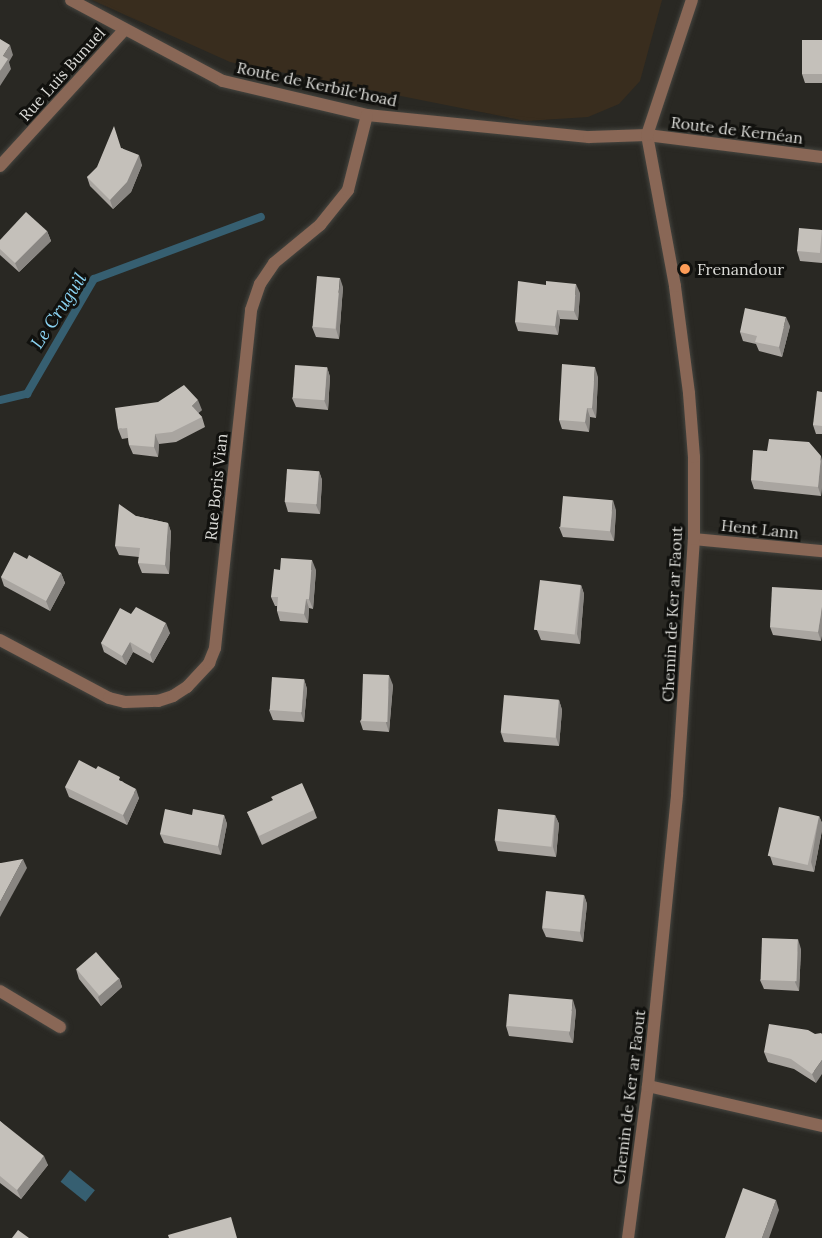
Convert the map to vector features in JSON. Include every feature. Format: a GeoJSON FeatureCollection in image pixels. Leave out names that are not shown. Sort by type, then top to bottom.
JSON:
{"type":"FeatureCollection","features":[{"type":"Feature","properties":{"kind":"street","name":"Route de Kerbilc'hoad"},"geometry":{"type":"LineString","coordinates":[[70,0],[224,81],[368,115],[589,137],[648,135]]}},
{"type":"Feature","properties":{"kind":"street","name":"Chemin de Ker ar Faout"},"geometry":{"type":"LineString","coordinates":[[628,1238],[648,1086],[677,794],[694,539],[694,457],[689,393],[675,286],[648,135],[692,0]]}},
{"type":"Feature","properties":{"kind":"street","name":"Rue Luis Bunuel"},"geometry":{"type":"LineString","coordinates":[[0,166],[124,30]]}},
{"type":"Feature","properties":{"kind":"street","name":"Rue Boris Vian"},"geometry":{"type":"LineString","coordinates":[[0,640],[109,698],[125,702],[158,701],[173,696],[188,687],[209,663],[215,648],[250,321],[255,297],[274,263],[320,225],[348,190],[368,115]]}},
{"type":"Feature","properties":{"kind":"street","name":"Route de Kernéan"},"geometry":{"type":"LineString","coordinates":[[648,135],[822,157]]}},
{"type":"Feature","properties":{"kind":"street","name":"Hent Lann"},"geometry":{"type":"LineString","coordinates":[[694,539],[822,551]]}},
{"type":"Feature","properties":{"kind":"street"},"geometry":{"type":"LineString","coordinates":[[0,991],[60,1027]]}},
{"type":"Feature","properties":{"kind":"street"},"geometry":{"type":"LineString","coordinates":[[648,1086],[822,1126]]}},
{"type":"Feature","properties":{"kind":"shaded area"},"geometry":{"type":"Polygon","coordinates":[[[92,0],[662,0],[640,81],[619,104],[588,117],[526,121],[230,62],[92,0]]]}},
{"type":"Feature","properties":{"kind":"water"},"geometry":{"type":"Polygon","coordinates":[[[70,1170],[95,1190],[85,1202],[61,1182],[70,1170]]]}},
{"type":"Feature","properties":{"kind":"building"},"geometry":{"type":"Polygon","coordinates":[[[0,39],[10,45],[3,56],[8,59],[0,71],[0,39]]]}},
{"type":"Feature","properties":{"kind":"building"},"geometry":{"type":"Polygon","coordinates":[[[802,40],[822,40],[822,74],[802,74],[802,40]]]}},
{"type":"Feature","properties":{"kind":"building"},"geometry":{"type":"Polygon","coordinates":[[[114,126],[121,148],[139,155],[127,182],[110,200],[87,177],[97,167],[114,126]]]}},
{"type":"Feature","properties":{"kind":"building"},"geometry":{"type":"Polygon","coordinates":[[[26,212],[47,231],[15,263],[0,249],[0,240],[26,212]]]}},
{"type":"Feature","properties":{"kind":"building"},"geometry":{"type":"Polygon","coordinates":[[[799,228],[822,230],[820,253],[797,251],[799,228]]]}},
{"type":"Feature","properties":{"kind":"building"},"geometry":{"type":"Polygon","coordinates":[[[317,276],[340,278],[335,329],[313,327],[317,276]]]}},
{"type":"Feature","properties":{"kind":"building"},"geometry":{"type":"Polygon","coordinates":[[[518,281],[546,285],[546,281],[576,284],[574,311],[557,310],[555,326],[515,322],[518,281]]]}},
{"type":"Feature","properties":{"kind":"building"},"geometry":{"type":"Polygon","coordinates":[[[745,308],[786,317],[779,347],[755,342],[757,336],[740,332],[745,308]]]}},
{"type":"Feature","properties":{"kind":"building"},"geometry":{"type":"Polygon","coordinates":[[[562,364],[595,367],[592,408],[587,408],[585,422],[559,420],[562,364]]]}},
{"type":"Feature","properties":{"kind":"building"},"geometry":{"type":"Polygon","coordinates":[[[295,365],[327,367],[325,400],[293,398],[295,365]]]}},
{"type":"Feature","properties":{"kind":"building"},"geometry":{"type":"Polygon","coordinates":[[[184,385],[198,400],[192,406],[202,417],[172,432],[155,434],[154,447],[129,445],[127,428],[118,429],[115,408],[158,402],[184,385]]]}},
{"type":"Feature","properties":{"kind":"building"},"geometry":{"type":"Polygon","coordinates":[[[817,391],[822,392],[822,426],[813,425],[817,391]]]}},
{"type":"Feature","properties":{"kind":"building"},"geometry":{"type":"Polygon","coordinates":[[[769,439],[809,442],[821,456],[818,487],[751,480],[753,450],[767,451],[769,439]]]}},
{"type":"Feature","properties":{"kind":"building"},"geometry":{"type":"Polygon","coordinates":[[[287,469],[319,471],[317,504],[285,502],[287,469]]]}},
{"type":"Feature","properties":{"kind":"building"},"geometry":{"type":"Polygon","coordinates":[[[563,496],[613,500],[610,531],[560,527],[563,496]]]}},
{"type":"Feature","properties":{"kind":"building"},"geometry":{"type":"Polygon","coordinates":[[[119,504],[136,516],[168,523],[165,565],[138,563],[140,548],[115,546],[119,504]]]}},
{"type":"Feature","properties":{"kind":"building"},"geometry":{"type":"Polygon","coordinates":[[[14,552],[27,559],[29,555],[61,573],[46,601],[1,577],[14,552]]]}},
{"type":"Feature","properties":{"kind":"building"},"geometry":{"type":"Polygon","coordinates":[[[281,558],[312,560],[309,599],[306,599],[304,614],[277,611],[278,597],[271,597],[274,569],[280,570],[281,558]]]}},
{"type":"Feature","properties":{"kind":"building"},"geometry":{"type":"Polygon","coordinates":[[[540,580],[581,585],[575,635],[534,630],[540,580]]]}},
{"type":"Feature","properties":{"kind":"building"},"geometry":{"type":"Polygon","coordinates":[[[772,587],[822,590],[818,632],[770,627],[772,587]]]}},
{"type":"Feature","properties":{"kind":"building"},"geometry":{"type":"Polygon","coordinates":[[[136,607],[166,623],[150,654],[130,642],[122,656],[101,643],[120,608],[131,614],[136,607]]]}},
{"type":"Feature","properties":{"kind":"building"},"geometry":{"type":"Polygon","coordinates":[[[363,674],[389,675],[387,722],[361,721],[363,674]]]}},
{"type":"Feature","properties":{"kind":"building"},"geometry":{"type":"Polygon","coordinates":[[[272,677],[304,679],[302,712],[270,710],[272,677]]]}},
{"type":"Feature","properties":{"kind":"building"},"geometry":{"type":"Polygon","coordinates":[[[504,695],[559,700],[555,738],[501,733],[504,695]]]}},
{"type":"Feature","properties":{"kind":"building"},"geometry":{"type":"Polygon","coordinates":[[[79,760],[96,769],[98,766],[120,777],[119,780],[136,789],[123,815],[65,787],[79,760]]]}},
{"type":"Feature","properties":{"kind":"building"},"geometry":{"type":"Polygon","coordinates":[[[302,783],[314,810],[259,836],[247,812],[273,800],[271,797],[302,783]]]}},
{"type":"Feature","properties":{"kind":"building"},"geometry":{"type":"Polygon","coordinates":[[[779,807],[819,816],[808,865],[768,856],[779,807]]]}},
{"type":"Feature","properties":{"kind":"building"},"geometry":{"type":"Polygon","coordinates":[[[165,809],[192,815],[193,809],[224,815],[218,846],[160,834],[165,809]]]}},
{"type":"Feature","properties":{"kind":"building"},"geometry":{"type":"Polygon","coordinates":[[[498,809],[555,815],[551,847],[495,841],[498,809]]]}},
{"type":"Feature","properties":{"kind":"building"},"geometry":{"type":"Polygon","coordinates":[[[23,859],[0,902],[0,863],[23,859]]]}},
{"type":"Feature","properties":{"kind":"building"},"geometry":{"type":"Polygon","coordinates":[[[546,891],[584,895],[580,932],[542,928],[546,891]]]}},
{"type":"Feature","properties":{"kind":"building"},"geometry":{"type":"Polygon","coordinates":[[[762,938],[798,939],[797,981],[761,980],[762,938]]]}},
{"type":"Feature","properties":{"kind":"building"},"geometry":{"type":"Polygon","coordinates":[[[96,952],[119,978],[99,995],[76,969],[96,952]]]}},
{"type":"Feature","properties":{"kind":"building"},"geometry":{"type":"Polygon","coordinates":[[[509,994],[573,1000],[570,1031],[506,1026],[509,994]]]}},
{"type":"Feature","properties":{"kind":"building"},"geometry":{"type":"Polygon","coordinates":[[[769,1024],[822,1034],[822,1060],[812,1074],[791,1059],[764,1052],[769,1024]]]}},
{"type":"Feature","properties":{"kind":"building"},"geometry":{"type":"Polygon","coordinates":[[[0,1121],[44,1156],[17,1190],[0,1176],[0,1121]]]}},
{"type":"Feature","properties":{"kind":"building"},"geometry":{"type":"Polygon","coordinates":[[[743,1188],[776,1200],[762,1238],[725,1238],[743,1188]]]}},
{"type":"Feature","properties":{"kind":"building"},"geometry":{"type":"Polygon","coordinates":[[[231,1217],[237,1238],[169,1238],[168,1235],[231,1217]]]}},
{"type":"Feature","properties":{"kind":"building"},"geometry":{"type":"Polygon","coordinates":[[[18,1230],[29,1238],[12,1238],[18,1230]]]}},
{"type":"Feature","properties":{"kind":"waterway","name":"Le Cruguil"},"geometry":{"type":"LineString","coordinates":[[0,400],[27,394],[94,279],[261,217]]}},
{"type":"Feature","properties":{"kind":"place","name":"Frenandour"},"geometry":{"type":"Point","coordinates":[685,269]}}]}
